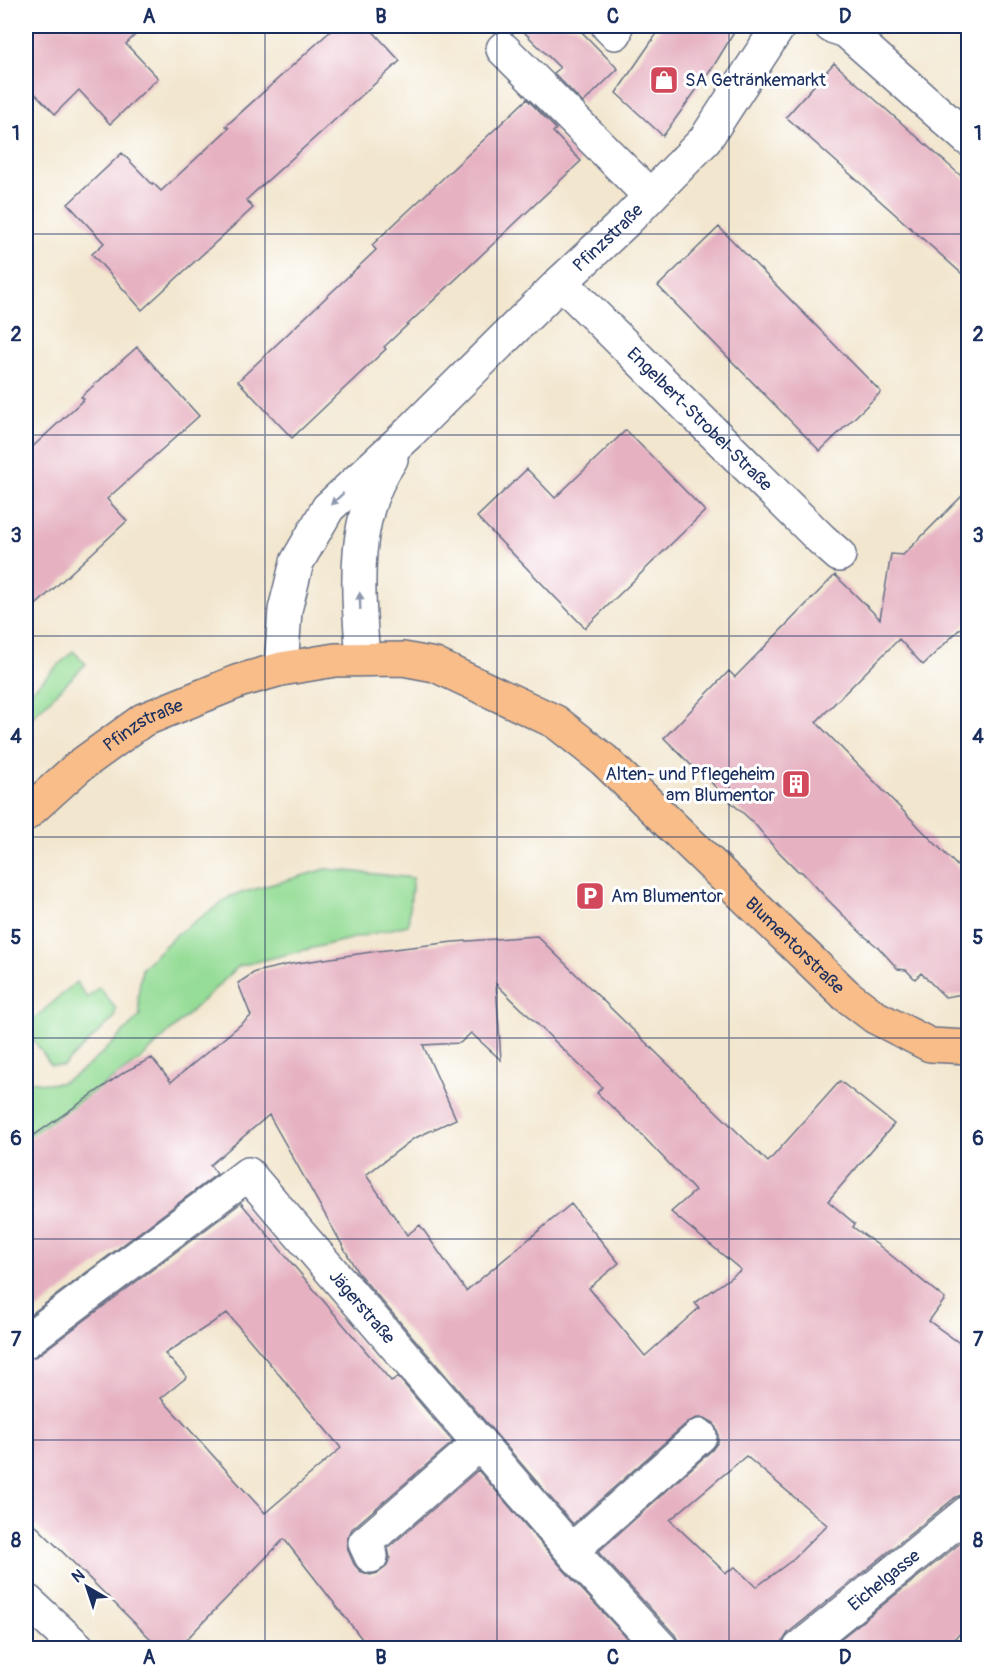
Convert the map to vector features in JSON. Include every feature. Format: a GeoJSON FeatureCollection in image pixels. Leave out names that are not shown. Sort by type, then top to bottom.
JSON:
{"type":"FeatureCollection","features":[{"type":"Feature","properties":{"kind":"main road","name":"Blumentorstraße"},"geometry":{"type":"LineString","coordinates":[[363,659],[403,658],[435,664],[556,722],[604,760],[846,995],[875,1017],[930,1045],[969,1047]]}},
{"type":"Feature","properties":{"kind":"main road","name":"Pfinzstraße"},"geometry":{"type":"LineString","coordinates":[[26,814],[78,767],[143,720],[239,681],[281,669],[335,660],[363,659]]}},
{"type":"Feature","properties":{"kind":"street","name":"Pfinzstraße"},"geometry":{"type":"LineString","coordinates":[[281,669],[285,610],[297,562],[327,508],[411,431],[705,140],[779,26]]}},
{"type":"Feature","properties":{"kind":"street"},"geometry":{"type":"LineString","coordinates":[[831,26],[846,31],[969,139]]}},
{"type":"Feature","properties":{"kind":"street"},"geometry":{"type":"LineString","coordinates":[[503,49],[650,196]]}},
{"type":"Feature","properties":{"kind":"street","name":"Engelbert-Strobel-Straße"},"geometry":{"type":"LineString","coordinates":[[561,282],[839,555]]}},
{"type":"Feature","properties":{"kind":"street","name":"Pfinzstraße"},"geometry":{"type":"LineString","coordinates":[[363,659],[358,574],[363,526],[380,476],[411,431]]}},
{"type":"Feature","properties":{"kind":"street","name":"Jägerstraße"},"geometry":{"type":"LineString","coordinates":[[26,1341],[248,1174],[572,1550],[661,1648]]}},
{"type":"Feature","properties":{"kind":"street"},"geometry":{"type":"LineString","coordinates":[[572,1550],[700,1436]]}},
{"type":"Feature","properties":{"kind":"street"},"geometry":{"type":"LineString","coordinates":[[371,1556],[365,1543],[480,1443]]}},
{"type":"Feature","properties":{"kind":"street","name":"Eichelgasse"},"geometry":{"type":"LineString","coordinates":[[800,1648],[969,1512]]}},
{"type":"Feature","properties":{"kind":"street"},"geometry":{"type":"LineString","coordinates":[[26,1600],[78,1648]]}},
{"type":"Feature","properties":{"kind":"green space"},"geometry":{"type":"Polygon","coordinates":[[[73,651],[86,664],[26,723],[26,696],[73,651]]]}},
{"type":"Feature","properties":{"kind":"green space"},"geometry":{"type":"Polygon","coordinates":[[[326,869],[413,878],[408,925],[239,966],[141,1059],[26,1138],[26,1080],[58,1083],[67,1080],[89,1065],[112,1044],[140,1016],[138,996],[142,968],[177,934],[231,896],[326,869]]]}},
{"type":"Feature","properties":{"kind":"green space"},"geometry":{"type":"Polygon","coordinates":[[[76,982],[87,998],[99,987],[116,1009],[114,1018],[63,1066],[51,1065],[26,1026],[76,982]]]}},
{"type":"Feature","properties":{"kind":"building"},"geometry":{"type":"Polygon","coordinates":[[[26,26],[144,26],[126,44],[158,78],[110,124],[79,90],[55,114],[26,84],[26,26]]]}},
{"type":"Feature","properties":{"kind":"building"},"geometry":{"type":"Polygon","coordinates":[[[336,26],[368,26],[400,61],[246,200],[253,208],[142,310],[92,254],[104,243],[68,204],[122,153],[161,191],[229,128],[226,126],[336,26]]]}},
{"type":"Feature","properties":{"kind":"building"},"geometry":{"type":"Polygon","coordinates":[[[518,26],[576,26],[618,69],[583,103],[554,73],[560,68],[518,26]]]}},
{"type":"Feature","properties":{"kind":"building","name":"SA Getränkemarkt"},"geometry":{"type":"Polygon","coordinates":[[[662,26],[738,26],[713,67],[663,136],[616,93],[662,26]]]}},
{"type":"Feature","properties":{"kind":"building"},"geometry":{"type":"Polygon","coordinates":[[[834,63],[969,183],[969,280],[786,117],[834,63]]]}},
{"type":"Feature","properties":{"kind":"building"},"geometry":{"type":"Polygon","coordinates":[[[527,99],[556,129],[553,132],[581,161],[384,347],[386,349],[292,438],[238,381],[376,250],[372,245],[527,99]]]}},
{"type":"Feature","properties":{"kind":"building"},"geometry":{"type":"Polygon","coordinates":[[[719,227],[881,392],[820,451],[658,286],[719,227]]]}},
{"type":"Feature","properties":{"kind":"building"},"geometry":{"type":"Polygon","coordinates":[[[137,347],[199,416],[107,499],[127,521],[26,614],[26,453],[84,399],[81,397],[137,347]]]}},
{"type":"Feature","properties":{"kind":"building"},"geometry":{"type":"Polygon","coordinates":[[[626,430],[705,511],[585,628],[477,517],[527,469],[555,498],[626,430]]]}},
{"type":"Feature","properties":{"kind":"building","name":"Alten- und Pflegeheim am Blumentor"},"geometry":{"type":"Polygon","coordinates":[[[969,489],[969,620],[923,665],[899,639],[816,722],[969,878],[969,993],[945,997],[921,973],[915,979],[906,970],[898,969],[802,872],[798,871],[774,847],[753,822],[664,738],[729,671],[735,677],[835,575],[880,619],[891,554],[903,555],[969,489]]]}},
{"type":"Feature","properties":{"kind":"building"},"geometry":{"type":"Polygon","coordinates":[[[537,936],[768,1162],[840,1081],[894,1124],[828,1201],[855,1224],[853,1227],[945,1299],[929,1321],[969,1350],[969,1494],[956,1497],[788,1633],[782,1648],[679,1648],[675,1635],[598,1552],[712,1450],[718,1442],[718,1433],[714,1423],[705,1418],[697,1418],[688,1422],[573,1524],[358,1273],[269,1115],[210,1165],[217,1174],[26,1318],[26,1141],[126,1071],[152,1058],[171,1082],[251,1016],[238,983],[255,972],[291,964],[453,942],[537,936]],[[496,984],[501,1060],[471,1033],[460,1043],[423,1045],[456,1119],[413,1139],[366,1175],[407,1235],[420,1225],[466,1291],[571,1204],[619,1263],[589,1288],[645,1356],[699,1308],[695,1303],[741,1270],[671,1212],[695,1191],[637,1130],[597,1093],[602,1087],[496,984]],[[746,1456],[670,1520],[726,1573],[735,1567],[756,1587],[791,1561],[827,1525],[746,1456]]]}},
{"type":"Feature","properties":{"kind":"building"},"geometry":{"type":"Polygon","coordinates":[[[241,1203],[391,1381],[398,1377],[453,1442],[352,1529],[347,1540],[348,1550],[360,1571],[370,1575],[386,1567],[390,1558],[388,1548],[478,1470],[563,1569],[636,1648],[369,1648],[284,1539],[178,1648],[160,1648],[26,1516],[26,1359],[37,1356],[241,1203]],[[227,1313],[165,1354],[187,1377],[161,1398],[265,1513],[341,1448],[227,1313]]]}},
{"type":"Feature","properties":{"kind":"building"},"geometry":{"type":"Polygon","coordinates":[[[969,1536],[969,1626],[943,1648],[829,1648],[969,1536]]]}},
{"type":"Feature","properties":{"kind":"place","name":"SA Getränkemarkt"},"geometry":{"type":"Point","coordinates":[664,80]}},
{"type":"Feature","properties":{"kind":"place","name":"Alten- und Pflegeheim am Blumentor"},"geometry":{"type":"Point","coordinates":[796,784]}},
{"type":"Feature","properties":{"kind":"place","name":"Am Blumentor"},"geometry":{"type":"Point","coordinates":[590,896]}}]}
